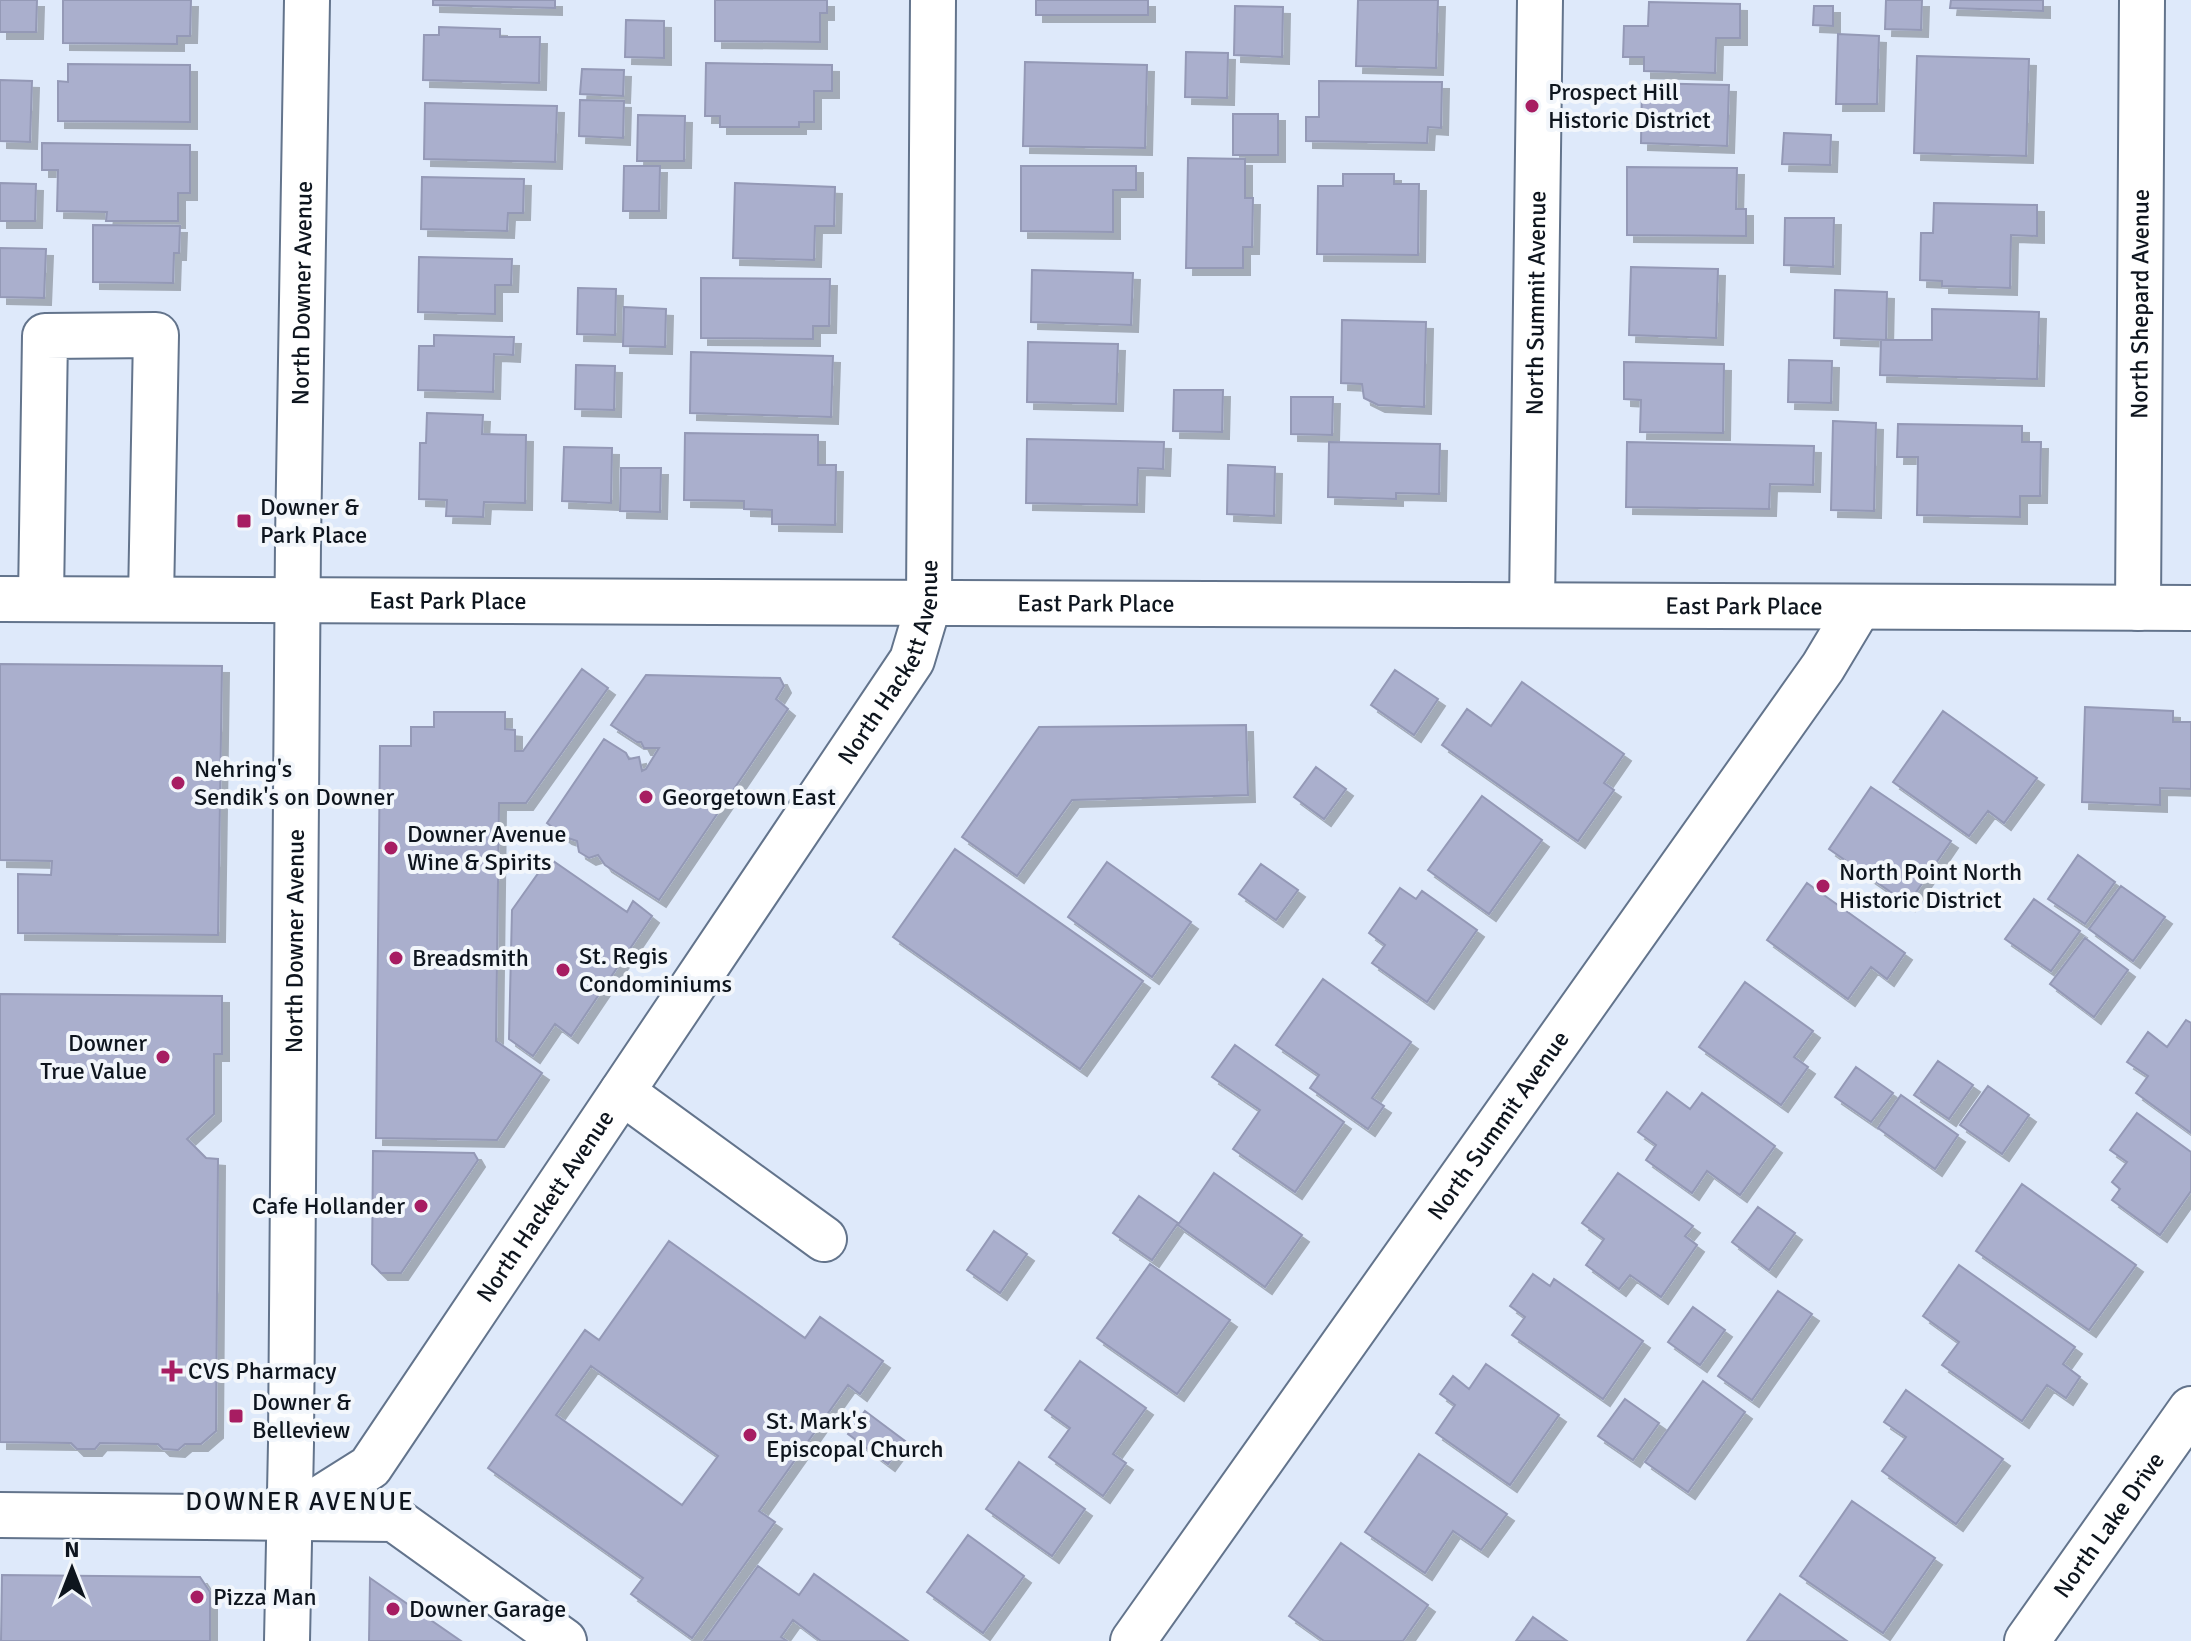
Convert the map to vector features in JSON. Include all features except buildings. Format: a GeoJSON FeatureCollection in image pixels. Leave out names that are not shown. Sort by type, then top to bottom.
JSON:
{"type":"FeatureCollection","features":[{"type":"Feature","properties":{"kind":"street","name":"North Downer Avenue"},"geometry":{"type":"LineString","coordinates":[[287,1641],[307,0]]}},
{"type":"Feature","properties":{"kind":"street","name":"North Hackett Avenue"},"geometry":{"type":"LineString","coordinates":[[289,1518],[370,1467],[912,660],[929,603],[933,0]]}},
{"type":"Feature","properties":{"kind":"street","name":"North Summit Avenue"},"geometry":{"type":"LineString","coordinates":[[1532,605],[1540,0]]}},
{"type":"Feature","properties":{"kind":"street","name":"North Shepard Avenue"},"geometry":{"type":"LineString","coordinates":[[2138,608],[2142,0]]}},
{"type":"Feature","properties":{"kind":"street"},"geometry":{"type":"LineString","coordinates":[[20,599],[45,336],[156,335],[151,599]]}},
{"type":"Feature","properties":{"kind":"street","name":"East Park Place"},"geometry":{"type":"LineString","coordinates":[[20,599],[2191,608]]}},
{"type":"Feature","properties":{"kind":"street","name":"North Summit Avenue"},"geometry":{"type":"LineString","coordinates":[[1133,1641],[1823,667],[1859,607]]}},
{"type":"Feature","properties":{"kind":"street"},"geometry":{"type":"LineString","coordinates":[[622,1092],[824,1239]]}},
{"type":"Feature","properties":{"kind":"street","name":"North Lake Drive"},"geometry":{"type":"LineString","coordinates":[[2027,1641],[2191,1409]]}},
{"type":"Feature","properties":{"kind":"street"},"geometry":{"type":"LineString","coordinates":[[0,1515],[394,1519],[564,1641]]}},
{"type":"Feature","properties":{"kind":"place","name":"Prospect Hill Historic District"},"geometry":{"type":"Point","coordinates":[1532,106]}},
{"type":"Feature","properties":{"kind":"place","name":"Downer & Park Place"},"geometry":{"type":"Point","coordinates":[244,521]}},
{"type":"Feature","properties":{"kind":"place","name":"Nehring's Sendik's on Downer"},"geometry":{"type":"Point","coordinates":[178,783]}},
{"type":"Feature","properties":{"kind":"place","name":"Georgetown East"},"geometry":{"type":"Point","coordinates":[646,797]}},
{"type":"Feature","properties":{"kind":"place","name":"Downer Avenue Wine & Spirits"},"geometry":{"type":"Point","coordinates":[391,848]}},
{"type":"Feature","properties":{"kind":"place","name":"North Point North Historic District"},"geometry":{"type":"Point","coordinates":[1823,886]}},
{"type":"Feature","properties":{"kind":"place","name":"Breadsmith"},"geometry":{"type":"Point","coordinates":[396,958]}},
{"type":"Feature","properties":{"kind":"place","name":"St. Regis Condominiums"},"geometry":{"type":"Point","coordinates":[563,970]}},
{"type":"Feature","properties":{"kind":"place","name":"Downer True Value"},"geometry":{"type":"Point","coordinates":[163,1057]}},
{"type":"Feature","properties":{"kind":"place","name":"Cafe Hollander"},"geometry":{"type":"Point","coordinates":[421,1206]}},
{"type":"Feature","properties":{"kind":"place","name":"CVS Pharmacy"},"geometry":{"type":"Point","coordinates":[172,1371]}},
{"type":"Feature","properties":{"kind":"place","name":"Downer & Belleview"},"geometry":{"type":"Point","coordinates":[236,1416]}},
{"type":"Feature","properties":{"kind":"place","name":"St. Mark's Episcopal Church"},"geometry":{"type":"Point","coordinates":[750,1435]}},
{"type":"Feature","properties":{"kind":"place","name":"Pizza Man"},"geometry":{"type":"Point","coordinates":[197,1597]}},
{"type":"Feature","properties":{"kind":"place","name":"Downer Garage"},"geometry":{"type":"Point","coordinates":[393,1609]}},
{"type":"Feature","properties":{"kind":"district","name":"DOWNER AVENUE"},"geometry":{"type":"Point","coordinates":[300,1501]}}]}
